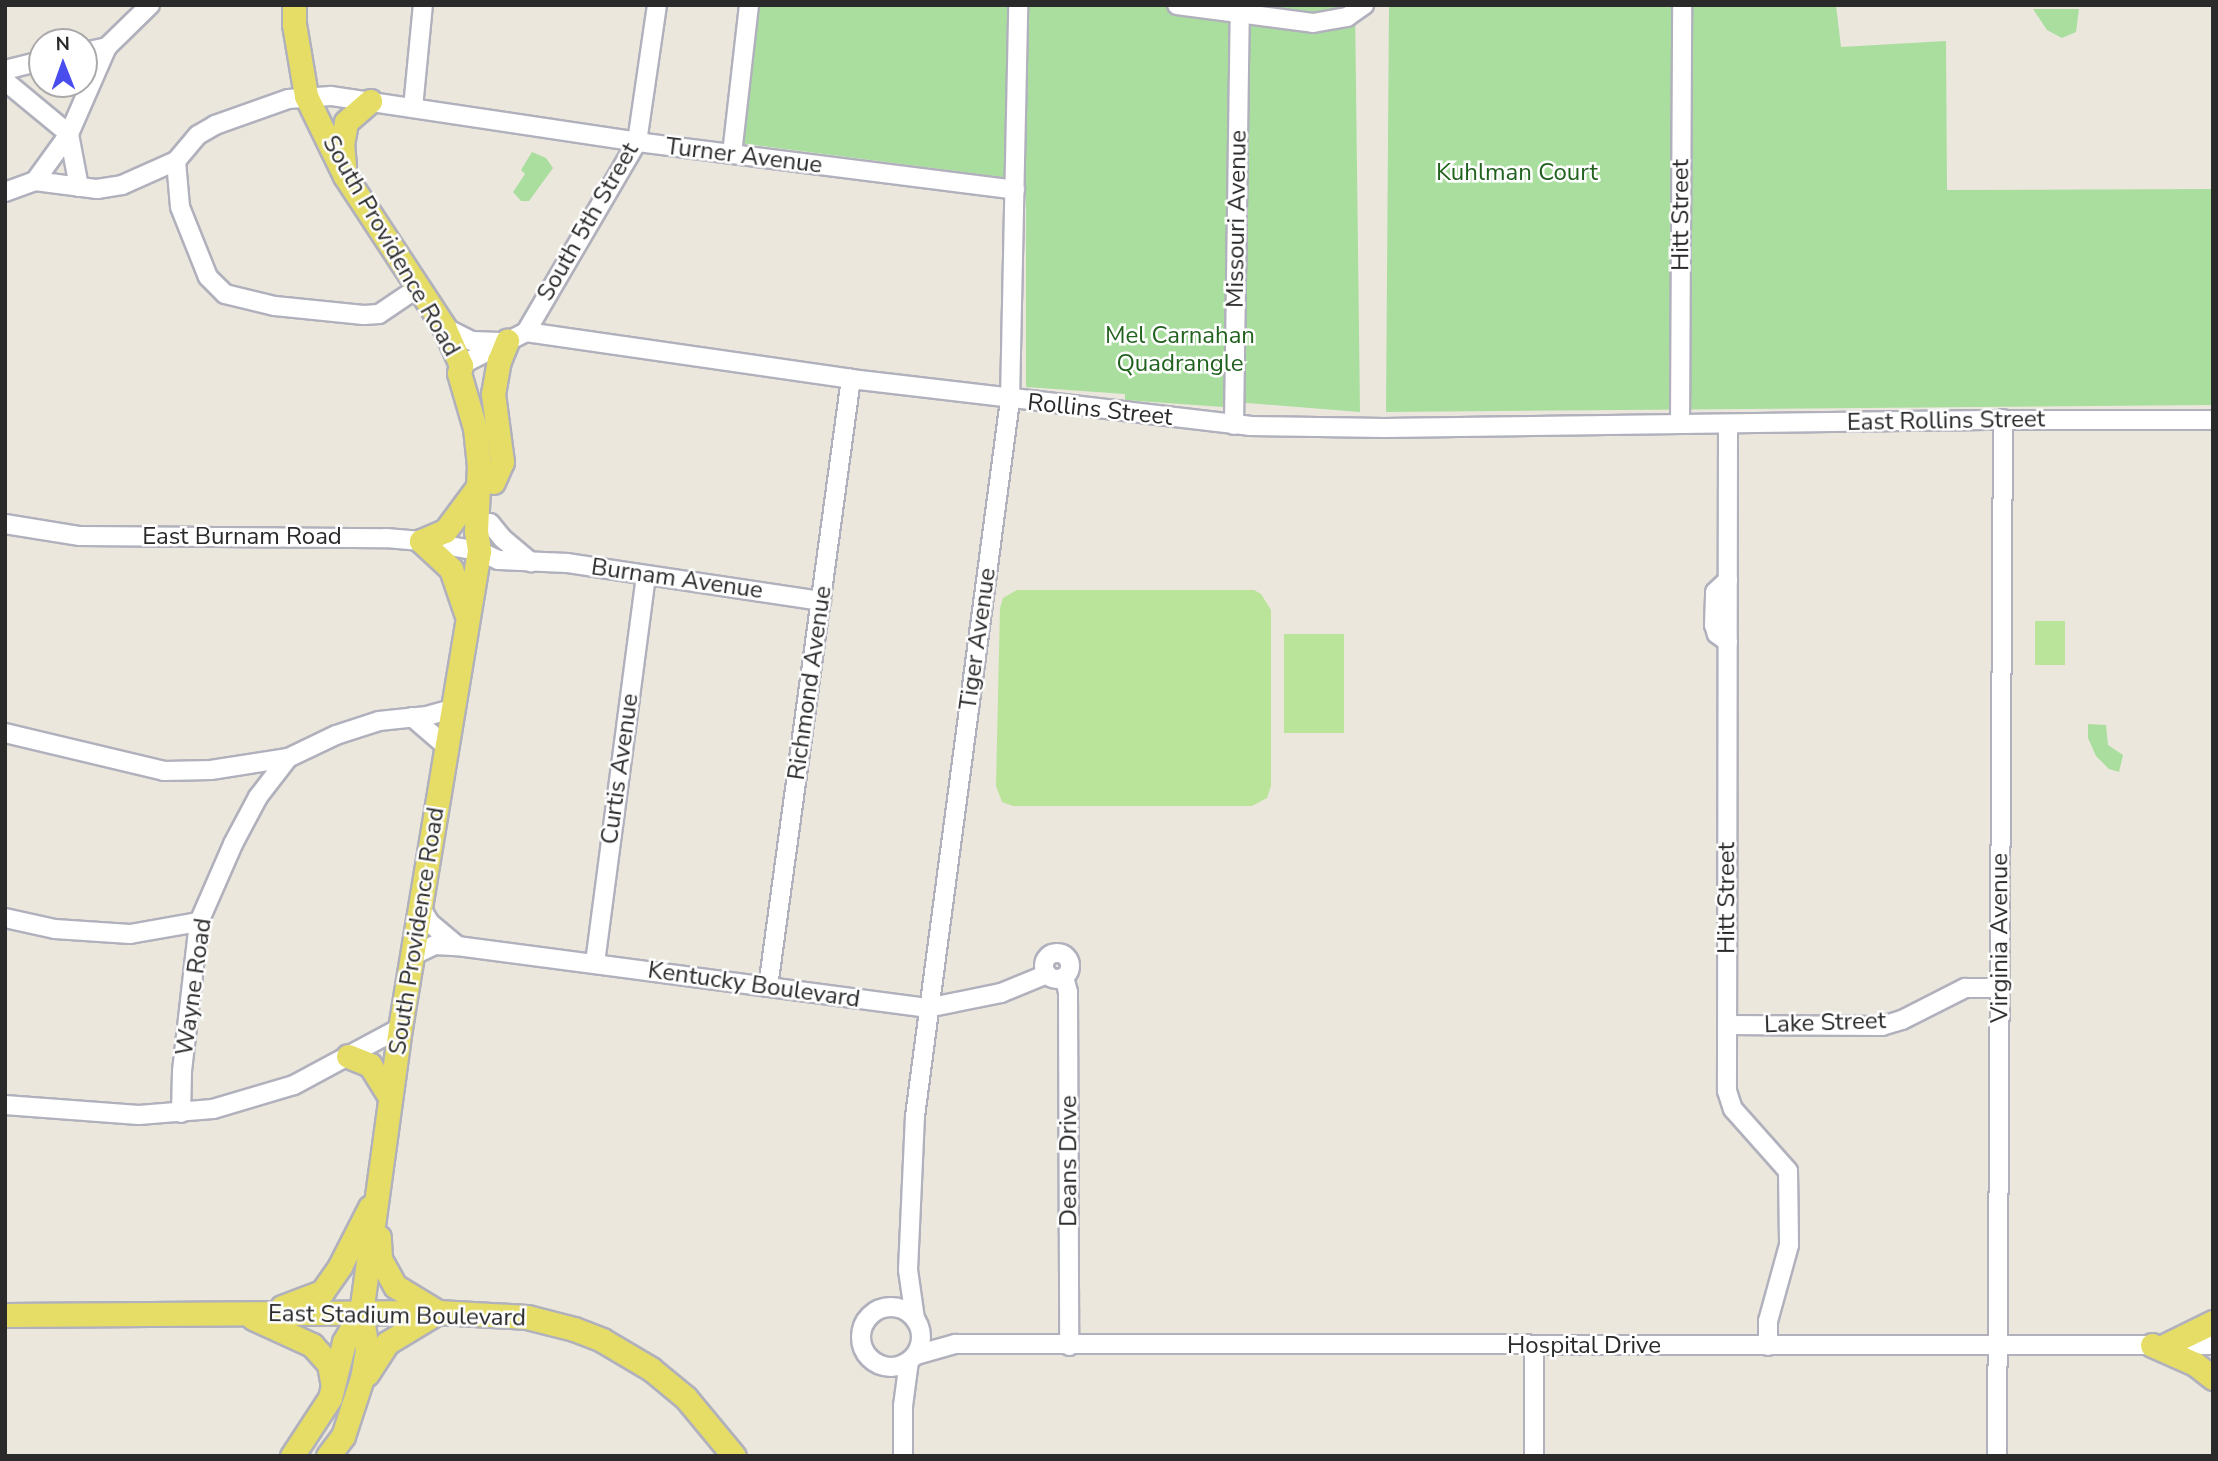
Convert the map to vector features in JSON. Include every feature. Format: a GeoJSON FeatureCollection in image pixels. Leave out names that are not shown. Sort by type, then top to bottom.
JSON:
{"type":"FeatureCollection","features":[{"type":"Feature","properties":{"kind":"main road","name":"South Providence Road"},"geometry":{"type":"LineString","coordinates":[[294,5],[306,96],[345,176],[444,327],[461,365],[459,373],[475,428],[486,483],[490,523],[479,551],[400,1028],[361,1312],[367,1350],[343,1436],[328,1456]]}},
{"type":"Feature","properties":{"kind":"main road"},"geometry":{"type":"LineString","coordinates":[[345,176],[342,145],[346,122],[370,102]]}},
{"type":"Feature","properties":{"kind":"main road"},"geometry":{"type":"LineString","coordinates":[[468,618],[451,569],[421,541],[437,536],[451,526],[502,462],[493,394],[499,361],[516,336]]}},
{"type":"Feature","properties":{"kind":"main road","name":"South Providence Road"},"geometry":{"type":"LineString","coordinates":[[479,551],[476,531],[486,483]]}},
{"type":"Feature","properties":{"kind":"main road"},"geometry":{"type":"LineString","coordinates":[[348,1056],[370,1065],[390,1097]]}},
{"type":"Feature","properties":{"kind":"main road"},"geometry":{"type":"LineString","coordinates":[[357,1393],[387,1343],[438,1312],[395,1286],[387,1275],[380,1259],[377,1195]]}},
{"type":"Feature","properties":{"kind":"main road"},"geometry":{"type":"LineString","coordinates":[[240,1313],[289,1306],[322,1292],[340,1266],[377,1195]]}},
{"type":"Feature","properties":{"kind":"main road","name":"South Providence Road"},"geometry":{"type":"LineString","coordinates":[[292,1456],[330,1398],[344,1342],[361,1312]]}},
{"type":"Feature","properties":{"kind":"main road","name":"East Stadium Boulevard"},"geometry":{"type":"LineString","coordinates":[[5,1315],[438,1312],[527,1317],[574,1329],[603,1340],[669,1383],[734,1456]]}},
{"type":"Feature","properties":{"kind":"main road"},"geometry":{"type":"LineString","coordinates":[[240,1313],[312,1345],[329,1364],[333,1387]]}},
{"type":"Feature","properties":{"kind":"main road"},"geometry":{"type":"LineString","coordinates":[[2159,1345],[2213,1322]]}},
{"type":"Feature","properties":{"kind":"main road"},"geometry":{"type":"LineString","coordinates":[[2159,1345],[2195,1364],[2213,1378]]}},
{"type":"Feature","properties":{"kind":"street"},"geometry":{"type":"LineString","coordinates":[[35,181],[69,134],[107,47],[150,5]]}},
{"type":"Feature","properties":{"kind":"street"},"geometry":{"type":"LineString","coordinates":[[413,108],[423,5]]}},
{"type":"Feature","properties":{"kind":"street","name":"South 5th Street"},"geometry":{"type":"LineString","coordinates":[[516,336],[637,142],[657,5]]}},
{"type":"Feature","properties":{"kind":"street"},"geometry":{"type":"LineString","coordinates":[[732,154],[749,5]]}},
{"type":"Feature","properties":{"kind":"street","name":"Tiger Avenue"},"geometry":{"type":"LineString","coordinates":[[917,1323],[908,1270],[915,1116],[927,1008],[1010,400],[1018,5]]}},
{"type":"Feature","properties":{"kind":"street"},"geometry":{"type":"LineString","coordinates":[[1177,5],[1313,23],[1347,17],[1364,5]]}},
{"type":"Feature","properties":{"kind":"street","name":"Hitt Street"},"geometry":{"type":"LineString","coordinates":[[1680,424],[1682,5]]}},
{"type":"Feature","properties":{"kind":"street","name":"Missouri Avenue"},"geometry":{"type":"LineString","coordinates":[[1234,425],[1240,14]]}},
{"type":"Feature","properties":{"kind":"street"},"geometry":{"type":"LineString","coordinates":[[98,49],[107,47]]}},
{"type":"Feature","properties":{"kind":"street"},"geometry":{"type":"LineString","coordinates":[[5,70],[28,64]]}},
{"type":"Feature","properties":{"kind":"street"},"geometry":{"type":"LineString","coordinates":[[5,81],[69,134],[79,187]]}},
{"type":"Feature","properties":{"kind":"street","name":"Turner Avenue"},"geometry":{"type":"LineString","coordinates":[[176,161],[198,135],[215,125],[288,99],[306,96],[370,102],[637,142],[1015,190]]}},
{"type":"Feature","properties":{"kind":"street"},"geometry":{"type":"LineString","coordinates":[[5,192],[35,181],[97,189],[122,185],[176,161],[180,207],[208,277],[225,294],[275,306],[364,315],[379,314],[419,287]]}},
{"type":"Feature","properties":{"kind":"street"},"geometry":{"type":"LineString","coordinates":[[444,327],[472,341],[516,336]]}},
{"type":"Feature","properties":{"kind":"street"},"geometry":{"type":"LineString","coordinates":[[461,365],[516,336]]}},
{"type":"Feature","properties":{"kind":"street","name":"Rollins Street"},"geometry":{"type":"LineString","coordinates":[[516,336],[1010,400],[1234,425],[1384,428],[1680,424]]}},
{"type":"Feature","properties":{"kind":"street","name":"Richmond Avenue"},"geometry":{"type":"LineString","coordinates":[[768,987],[851,379]]}},
{"type":"Feature","properties":{"kind":"street","name":"East Rollins Street"},"geometry":{"type":"LineString","coordinates":[[1680,424],[2003,419],[2213,420]]}},
{"type":"Feature","properties":{"kind":"street","name":"Virginia Avenue"},"geometry":{"type":"LineString","coordinates":[[1997,1456],[2003,419]]}},
{"type":"Feature","properties":{"kind":"street","name":"Hitt Street"},"geometry":{"type":"LineString","coordinates":[[1728,424],[1728,1100],[1788,1171],[1790,1245],[1768,1321],[1768,1346]]}},
{"type":"Feature","properties":{"kind":"street"},"geometry":{"type":"LineString","coordinates":[[490,523],[502,538],[531,562]]}},
{"type":"Feature","properties":{"kind":"street","name":"East Burnam Road"},"geometry":{"type":"LineString","coordinates":[[5,524],[80,536],[386,538],[479,551]]}},
{"type":"Feature","properties":{"kind":"street","name":"Burnam Avenue"},"geometry":{"type":"LineString","coordinates":[[479,551],[498,560],[646,575],[821,601]]}},
{"type":"Feature","properties":{"kind":"street","name":"Curtis Avenue"},"geometry":{"type":"LineString","coordinates":[[594,963],[646,575]]}},
{"type":"Feature","properties":{"kind":"street"},"geometry":{"type":"LineString","coordinates":[[5,733],[164,771],[211,770],[288,758],[336,735],[379,721],[412,718],[453,709]]}},
{"type":"Feature","properties":{"kind":"street"},"geometry":{"type":"LineString","coordinates":[[412,718],[447,747]]}},
{"type":"Feature","properties":{"kind":"street","name":"Wayne Road"},"geometry":{"type":"LineString","coordinates":[[181,1113],[184,1044],[199,922],[233,845],[258,797],[288,758]]}},
{"type":"Feature","properties":{"kind":"street"},"geometry":{"type":"LineString","coordinates":[[420,906],[430,923],[457,946]]}},
{"type":"Feature","properties":{"kind":"street"},"geometry":{"type":"LineString","coordinates":[[5,918],[55,929],[130,934],[199,922]]}},
{"type":"Feature","properties":{"kind":"street","name":"Kentucky Boulevard"},"geometry":{"type":"LineString","coordinates":[[412,956],[435,945],[457,946],[927,1008],[1002,993],[1055,976]]}},
{"type":"Feature","properties":{"kind":"street","name":"Deans Drive"},"geometry":{"type":"LineString","coordinates":[[1055,976],[1068,992],[1069,1346]]}},
{"type":"Feature","properties":{"kind":"street","name":"Lake Street"},"geometry":{"type":"LineString","coordinates":[[1727,1025],[1882,1026],[1902,1020],[1965,988],[2000,988]]}},
{"type":"Feature","properties":{"kind":"street"},"geometry":{"type":"LineString","coordinates":[[5,1105],[139,1115],[213,1109],[294,1085],[400,1028]]}},
{"type":"Feature","properties":{"kind":"street","name":"Tiger Avenue"},"geometry":{"type":"LineString","coordinates":[[888,1307],[908,1270]]}},
{"type":"Feature","properties":{"kind":"street"},"geometry":{"type":"LineString","coordinates":[[903,1406],[882,1366],[867,1355],[861,1335],[869,1316],[888,1307],[898,1308],[917,1323],[920,1346],[912,1358],[903,1406],[903,1456]]}},
{"type":"Feature","properties":{"kind":"street","name":"Hospital Drive"},"geometry":{"type":"LineString","coordinates":[[917,1323],[955,1344]]}},
{"type":"Feature","properties":{"kind":"street","name":"Hospital Drive"},"geometry":{"type":"LineString","coordinates":[[912,1358],[955,1344],[2213,1345]]}},
{"type":"Feature","properties":{"kind":"street"},"geometry":{"type":"LineString","coordinates":[[1534,1346],[1534,1456]]}},
{"type":"Feature","properties":{"kind":"street"},"geometry":{"type":"LineString","coordinates":[[882,1366],[891,1367],[912,1358]]}},
{"type":"Feature","properties":{"kind":"green space","name":"Mel Carnahan Quadrangle"},"geometry":{"type":"Polygon","coordinates":[[[756,5],[1355,5],[1360,412],[1235,402],[1234,408],[1125,400],[1125,394],[1026,387],[1026,180],[739,143],[756,5]]]}},
{"type":"Feature","properties":{"kind":"green space","name":"Kuhlman Court"},"geometry":{"type":"Polygon","coordinates":[[[1389,5],[1836,5],[1841,47],[1946,41],[1947,190],[2213,189],[2213,405],[1386,412],[1389,5]]]}},
{"type":"Feature","properties":{"kind":"green space"},"geometry":{"type":"Polygon","coordinates":[[[2033,9],[2079,9],[2076,32],[2062,38],[2047,30],[2033,9]]]}},
{"type":"Feature","properties":{"kind":"green space"},"geometry":{"type":"Polygon","coordinates":[[[532,152],[546,158],[553,168],[529,201],[521,201],[513,192],[525,174],[521,170],[532,152]]]}},
{"type":"Feature","properties":{"kind":"green space"},"geometry":{"type":"Polygon","coordinates":[[[1017,590],[1254,590],[1261,594],[1271,610],[1271,786],[1267,798],[1252,806],[1013,806],[1002,802],[996,786],[1000,608],[1003,598],[1017,590]]]}},
{"type":"Feature","properties":{"kind":"green space"},"geometry":{"type":"Polygon","coordinates":[[[2035,621],[2065,621],[2065,665],[2035,665],[2035,621]]]}},
{"type":"Feature","properties":{"kind":"green space"},"geometry":{"type":"Polygon","coordinates":[[[1284,634],[1344,634],[1344,733],[1284,733],[1284,634]]]}},
{"type":"Feature","properties":{"kind":"green space"},"geometry":{"type":"Polygon","coordinates":[[[2088,724],[2106,725],[2108,745],[2123,755],[2119,772],[2109,769],[2096,756],[2088,738],[2088,724]]]}}]}
